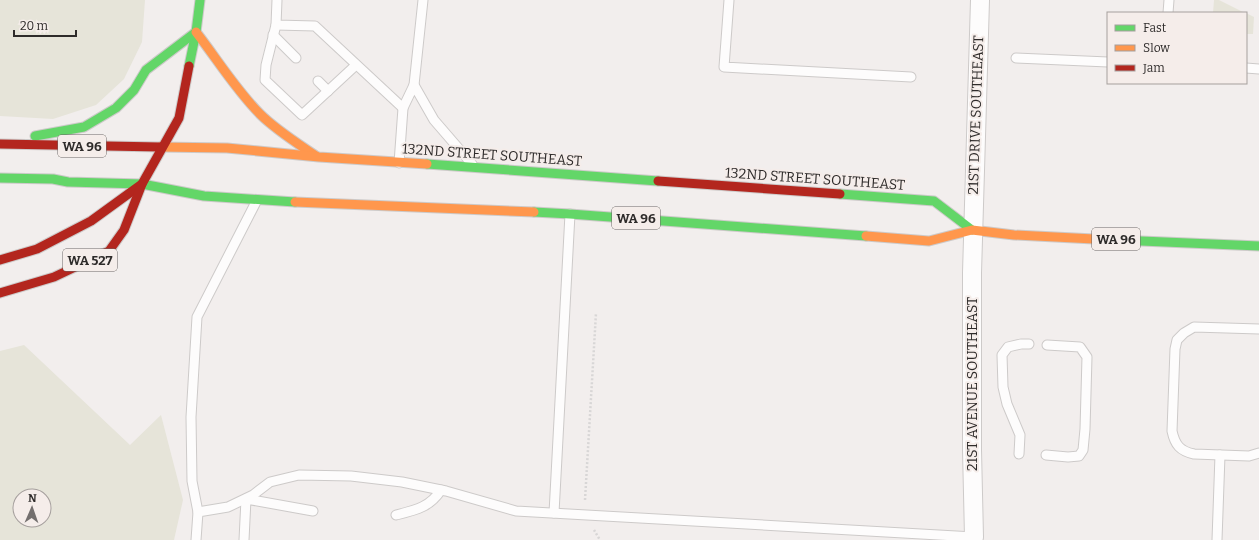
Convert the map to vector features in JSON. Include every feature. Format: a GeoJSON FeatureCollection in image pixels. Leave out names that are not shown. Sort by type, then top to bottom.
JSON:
{"type":"FeatureCollection","features":[{"type":"Feature","properties":{"kind":"main road","name":"WA 527"},"geometry":{"type":"LineString","coordinates":[[0,293],[54,277],[109,251],[124,230],[142,184],[179,118],[196,32],[200,0]]}},
{"type":"Feature","properties":{"kind":"main road"},"geometry":{"type":"LineString","coordinates":[[0,143],[84,127],[116,108],[134,90],[146,70],[196,32],[248,101],[261,115],[287,136],[319,157]]}},
{"type":"Feature","properties":{"kind":"main road","name":"132ND STREET SOUTHEAST"},"geometry":{"type":"LineString","coordinates":[[0,143],[98,147],[163,146],[227,148],[399,163],[934,201],[972,230]]}},
{"type":"Feature","properties":{"kind":"main road","name":"WA 96"},"geometry":{"type":"LineString","coordinates":[[0,178],[53,179],[68,182],[142,184],[204,196],[257,200],[474,211],[570,214],[929,241],[972,230],[1014,235],[1259,246]]}},
{"type":"Feature","properties":{"kind":"main road"},"geometry":{"type":"LineString","coordinates":[[0,260],[37,249],[91,221],[142,184]]}},
{"type":"Feature","properties":{"kind":"street","name":"21ST DRIVE SOUTHEAST"},"geometry":{"type":"LineString","coordinates":[[972,230],[980,0]]}},
{"type":"Feature","properties":{"kind":"street","name":"21ST AVENUE SOUTHEAST"},"geometry":{"type":"LineString","coordinates":[[972,230],[972,450],[974,537]]}},
{"type":"Feature","properties":{"kind":"lane"},"geometry":{"type":"LineString","coordinates":[[277,0],[276,26],[266,65],[265,80],[302,115],[356,65]]}},
{"type":"Feature","properties":{"kind":"lane"},"geometry":{"type":"LineString","coordinates":[[399,163],[403,108],[414,85],[423,0]]}},
{"type":"Feature","properties":{"kind":"lane"},"geometry":{"type":"LineString","coordinates":[[729,0],[724,67],[911,77]]}},
{"type":"Feature","properties":{"kind":"lane"},"geometry":{"type":"LineString","coordinates":[[1168,12],[1169,0]]}},
{"type":"Feature","properties":{"kind":"lane"},"geometry":{"type":"LineString","coordinates":[[276,26],[315,26],[403,108]]}},
{"type":"Feature","properties":{"kind":"lane"},"geometry":{"type":"LineString","coordinates":[[273,35],[296,58]]}},
{"type":"Feature","properties":{"kind":"lane"},"geometry":{"type":"LineString","coordinates":[[1016,58],[1107,62]]}},
{"type":"Feature","properties":{"kind":"lane"},"geometry":{"type":"LineString","coordinates":[[1247,68],[1259,69]]}},
{"type":"Feature","properties":{"kind":"lane"},"geometry":{"type":"LineString","coordinates":[[318,81],[328,91]]}},
{"type":"Feature","properties":{"kind":"lane"},"geometry":{"type":"LineString","coordinates":[[414,85],[434,120],[476,168]]}},
{"type":"Feature","properties":{"kind":"lane"},"geometry":{"type":"LineString","coordinates":[[196,540],[198,512],[192,481],[191,424],[197,317],[257,200]]}},
{"type":"Feature","properties":{"kind":"lane"},"geometry":{"type":"LineString","coordinates":[[554,513],[570,214]]}},
{"type":"Feature","properties":{"kind":"lane"},"geometry":{"type":"LineString","coordinates":[[1259,329],[1194,327],[1184,333],[1177,340],[1175,348],[1172,402],[1172,431],[1174,440],[1180,448],[1186,452],[1194,454],[1248,456],[1259,453]]}},
{"type":"Feature","properties":{"kind":"lane"},"geometry":{"type":"LineString","coordinates":[[1019,454],[1020,435],[1007,404],[1003,387],[1002,355],[1008,347],[1029,344]]}},
{"type":"Feature","properties":{"kind":"lane"},"geometry":{"type":"LineString","coordinates":[[1046,455],[1068,457],[1079,456],[1083,450],[1085,430],[1086,356],[1080,347],[1047,345]]}},
{"type":"Feature","properties":{"kind":"lane"},"geometry":{"type":"LineString","coordinates":[[1217,540],[1220,455]]}},
{"type":"Feature","properties":{"kind":"lane"},"geometry":{"type":"LineString","coordinates":[[198,512],[228,507],[253,495],[270,482],[299,475],[351,476],[402,482],[441,490],[516,511],[974,537]]}},
{"type":"Feature","properties":{"kind":"lane"},"geometry":{"type":"LineString","coordinates":[[396,515],[420,509],[435,499],[441,490]]}},
{"type":"Feature","properties":{"kind":"lane"},"geometry":{"type":"LineString","coordinates":[[246,499],[313,511]]}},
{"type":"Feature","properties":{"kind":"lane"},"geometry":{"type":"LineString","coordinates":[[244,540],[246,499]]}},
{"type":"Feature","properties":{"kind":"path"},"geometry":{"type":"LineString","coordinates":[[596,313],[584,514],[600,540]]}},
{"type":"Feature","properties":{"kind":"shaded area"},"geometry":{"type":"Polygon","coordinates":[[[0,0],[145,0],[142,42],[124,79],[96,105],[53,119],[0,116],[0,0]]]}},
{"type":"Feature","properties":{"kind":"shaded area"},"geometry":{"type":"Polygon","coordinates":[[[1214,0],[1219,0],[1243,12],[1213,12],[1214,0]]]}},
{"type":"Feature","properties":{"kind":"shaded area"},"geometry":{"type":"Polygon","coordinates":[[[1247,14],[1254,17],[1253,34],[1247,34],[1247,14]]]}},
{"type":"Feature","properties":{"kind":"shaded area"},"geometry":{"type":"Polygon","coordinates":[[[24,345],[130,445],[161,415],[183,500],[174,540],[0,540],[0,351],[24,345]]]}},
{"type":"Feature","properties":{"kind":"traffic: fast"},"geometry":{"type":"LineString","coordinates":[[189,66],[196,32],[200,0]]}},
{"type":"Feature","properties":{"kind":"traffic: fast"},"geometry":{"type":"LineString","coordinates":[[35,136],[84,127],[116,108],[134,90],[146,70],[196,32]]}},
{"type":"Feature","properties":{"kind":"traffic: fast"},"geometry":{"type":"LineString","coordinates":[[427,164],[658,181]]}},
{"type":"Feature","properties":{"kind":"traffic: fast"},"geometry":{"type":"LineString","coordinates":[[0,178],[53,179],[68,182],[142,184],[204,196],[295,202]]}},
{"type":"Feature","properties":{"kind":"traffic: fast"},"geometry":{"type":"LineString","coordinates":[[840,194],[934,201],[972,230]]}},
{"type":"Feature","properties":{"kind":"traffic: fast"},"geometry":{"type":"LineString","coordinates":[[534,212],[866,236]]}},
{"type":"Feature","properties":{"kind":"traffic: fast"},"geometry":{"type":"LineString","coordinates":[[1094,239],[1259,246]]}},
{"type":"Feature","properties":{"kind":"traffic: slow"},"geometry":{"type":"LineString","coordinates":[[196,32],[251,105],[280,131],[316,156]]}},
{"type":"Feature","properties":{"kind":"traffic: slow"},"geometry":{"type":"LineString","coordinates":[[160,147],[227,148],[319,157],[427,164]]}},
{"type":"Feature","properties":{"kind":"traffic: slow"},"geometry":{"type":"LineString","coordinates":[[295,202],[534,212]]}},
{"type":"Feature","properties":{"kind":"traffic: slow"},"geometry":{"type":"LineString","coordinates":[[866,236],[929,241],[972,230],[1014,235],[1094,239]]}},
{"type":"Feature","properties":{"kind":"traffic: jam"},"geometry":{"type":"LineString","coordinates":[[0,293],[54,277],[109,251],[124,230],[142,184],[179,118],[189,66]]}},
{"type":"Feature","properties":{"kind":"traffic: jam"},"geometry":{"type":"LineString","coordinates":[[0,144],[160,147]]}},
{"type":"Feature","properties":{"kind":"traffic: jam"},"geometry":{"type":"LineString","coordinates":[[658,181],[840,194]]}},
{"type":"Feature","properties":{"kind":"traffic: jam"},"geometry":{"type":"LineString","coordinates":[[0,260],[37,249],[91,221],[142,184]]}}]}
